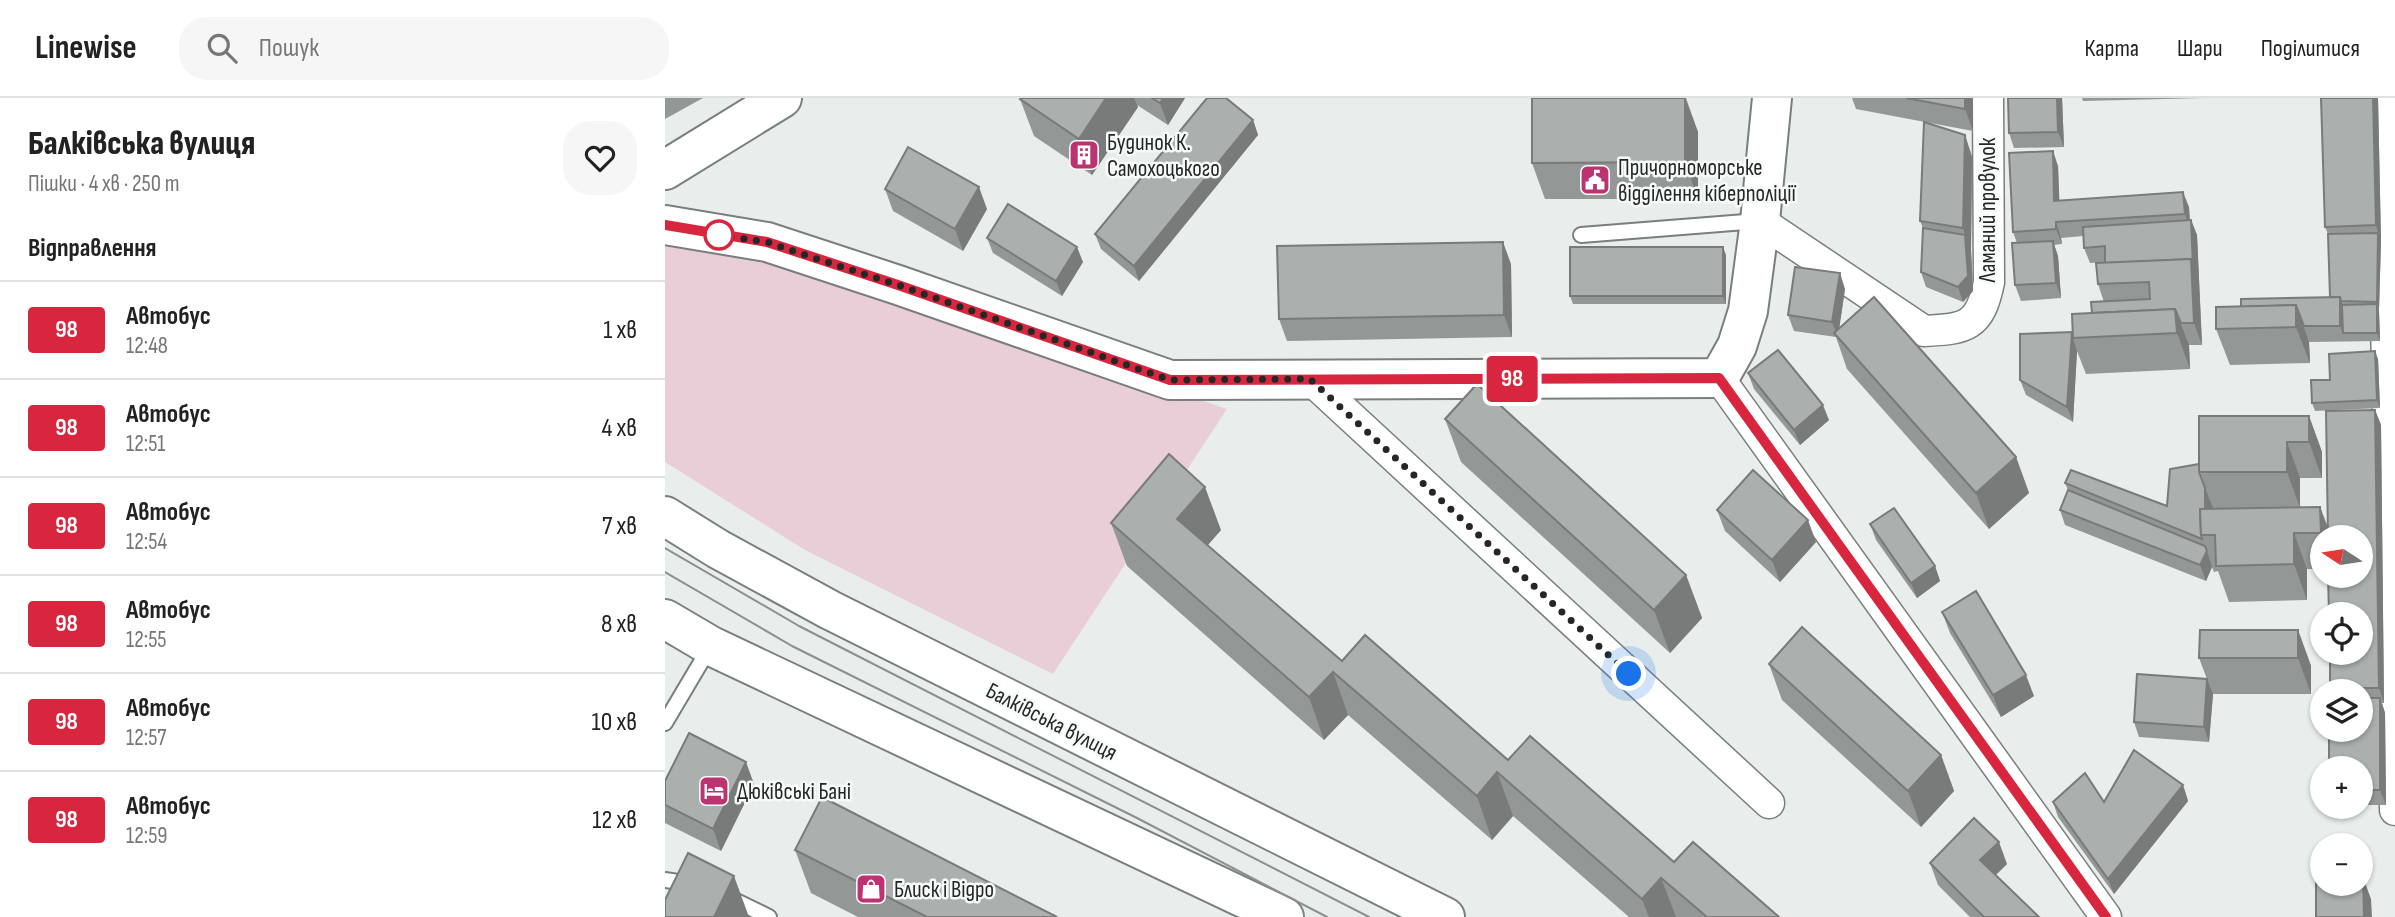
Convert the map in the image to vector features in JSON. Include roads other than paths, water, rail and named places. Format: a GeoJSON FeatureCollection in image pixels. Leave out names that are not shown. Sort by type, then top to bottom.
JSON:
{"type":"FeatureCollection","features":[{"type":"Feature","properties":{"kind":"main road"},"geometry":{"type":"LineString","coordinates":[[665,170],[782,98]]}},
{"type":"Feature","properties":{"kind":"main road"},"geometry":{"type":"LineString","coordinates":[[665,225],[767,242],[1170,380],[1719,378],[1737,346],[1748,312],[1761,221],[1772,98]]}},
{"type":"Feature","properties":{"kind":"main road","name":"Балківська вулиця"},"geometry":{"type":"LineString","coordinates":[[665,516],[718,549],[830,610],[1445,917]]}},
{"type":"Feature","properties":{"kind":"main road"},"geometry":{"type":"LineString","coordinates":[[665,619],[711,646],[1284,917]]}},
{"type":"Feature","properties":{"kind":"street","name":"Ламаний провулок"},"geometry":{"type":"LineString","coordinates":[[1761,221],[1924,331],[1950,330],[1974,321],[1985,303],[1989,282],[1988,98]]}},
{"type":"Feature","properties":{"kind":"street"},"geometry":{"type":"LineString","coordinates":[[2382,98],[2395,810]]}},
{"type":"Feature","properties":{"kind":"street"},"geometry":{"type":"LineString","coordinates":[[1719,378],[2106,917]]}},
{"type":"Feature","properties":{"kind":"street"},"geometry":{"type":"LineString","coordinates":[[1310,379],[1769,803]]}},
{"type":"Feature","properties":{"kind":"lane"},"geometry":{"type":"LineString","coordinates":[[1581,235],[1761,221]]}},
{"type":"Feature","properties":{"kind":"lane"},"geometry":{"type":"LineString","coordinates":[[665,723],[711,646]]}},
{"type":"Feature","properties":{"kind":"lane"},"geometry":{"type":"LineString","coordinates":[[665,880],[714,890],[769,917]]}},
{"type":"Feature","properties":{"kind":"tram line"},"geometry":{"type":"LineString","coordinates":[[665,548],[799,626],[1369,917]]}},
{"type":"Feature","properties":{"kind":"tram line"},"geometry":{"type":"LineString","coordinates":[[665,572],[792,646],[1137,818],[1327,917]]}},
{"type":"Feature","properties":{"kind":"place","name":"Будинок К. Самохоцького"},"geometry":{"type":"Point","coordinates":[1084,155]}},
{"type":"Feature","properties":{"kind":"place","name":"Причорноморське відділення кіберполіції"},"geometry":{"type":"Point","coordinates":[1595,180]}},
{"type":"Feature","properties":{"kind":"place","name":"Дюківські Бані"},"geometry":{"type":"Point","coordinates":[714,791]}},
{"type":"Feature","properties":{"kind":"place","name":"Блиск і Відро"},"geometry":{"type":"Point","coordinates":[871,889]}}]}
